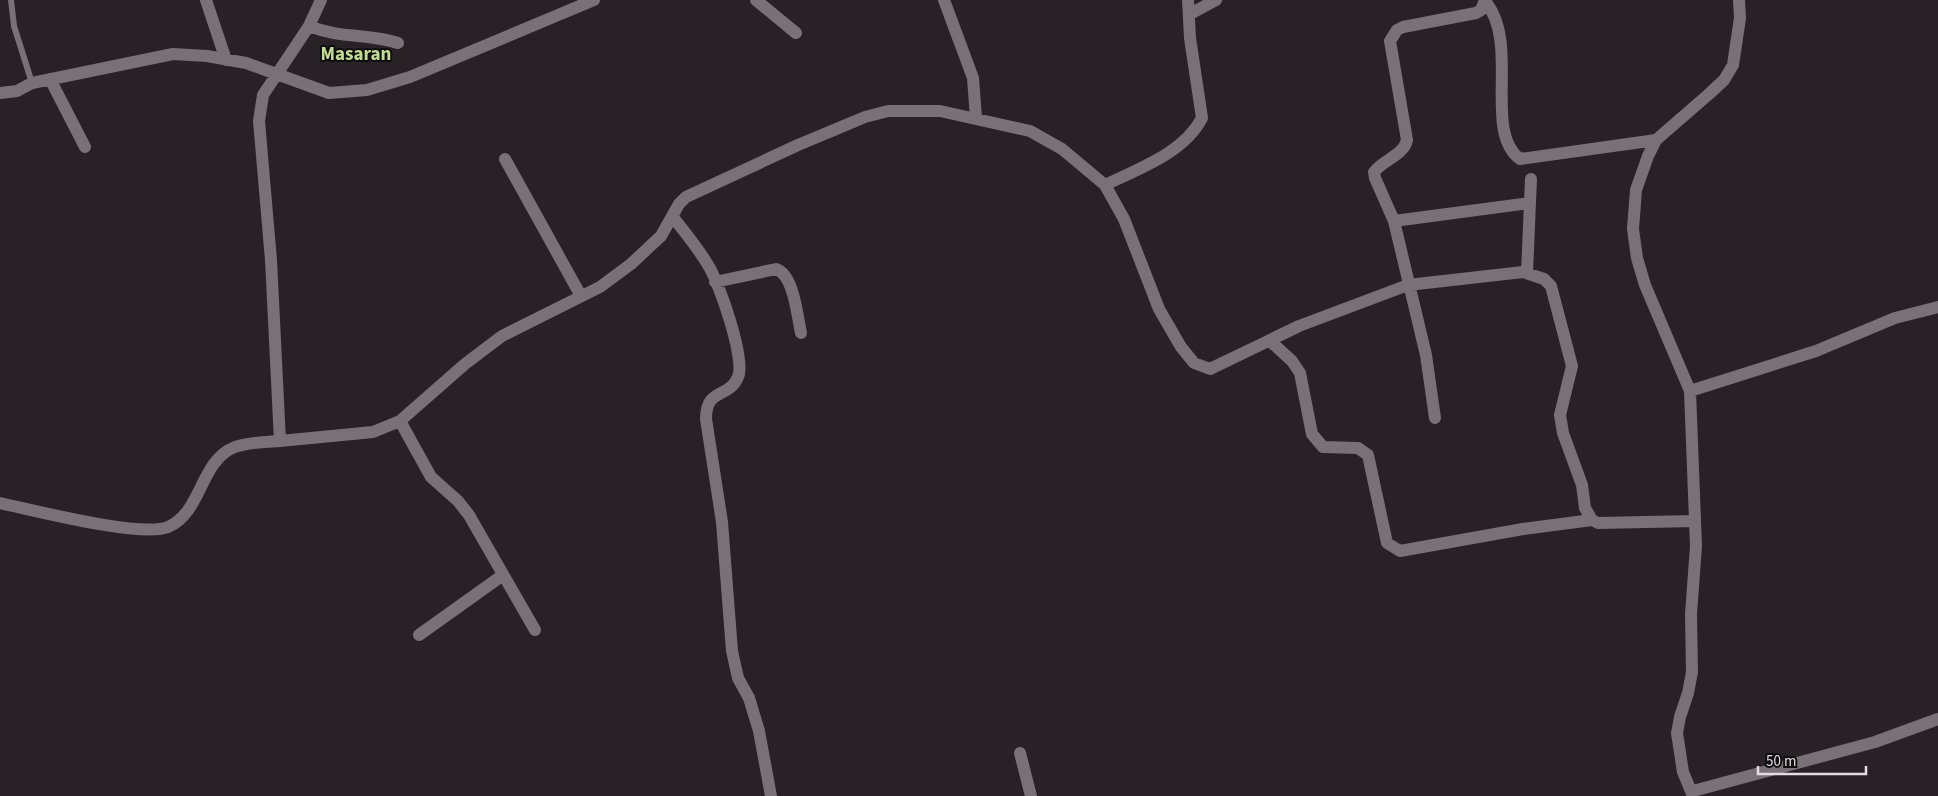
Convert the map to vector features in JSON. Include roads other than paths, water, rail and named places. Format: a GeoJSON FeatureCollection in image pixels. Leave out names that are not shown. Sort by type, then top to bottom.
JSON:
{"type":"FeatureCollection","features":[{"type":"Feature","properties":{"kind":"street"},"geometry":{"type":"LineString","coordinates":[[206,0],[226,60]]}},
{"type":"Feature","properties":{"kind":"street"},"geometry":{"type":"LineString","coordinates":[[280,441],[271,260],[259,120],[263,95],[309,26],[321,0]]}},
{"type":"Feature","properties":{"kind":"street"},"geometry":{"type":"LineString","coordinates":[[0,93],[17,92],[32,83],[173,54],[246,63],[276,76],[329,93],[367,90],[410,77],[594,0]]}},
{"type":"Feature","properties":{"kind":"street"},"geometry":{"type":"LineString","coordinates":[[756,0],[796,33]]}},
{"type":"Feature","properties":{"kind":"street"},"geometry":{"type":"LineString","coordinates":[[944,0],[973,78],[976,118]]}},
{"type":"Feature","properties":{"kind":"street"},"geometry":{"type":"LineString","coordinates":[[1105,185],[1154,161],[1180,144],[1196,130],[1202,118],[1190,38],[1188,0]]}},
{"type":"Feature","properties":{"kind":"street"},"geometry":{"type":"LineString","coordinates":[[1190,14],[1216,0]]}},
{"type":"Feature","properties":{"kind":"street"},"geometry":{"type":"LineString","coordinates":[[1435,418],[1426,355],[1394,221],[1374,172],[1406,146],[1407,140],[1390,42],[1397,30],[1403,27],[1476,14],[1485,0],[1492,9],[1499,25],[1502,46],[1504,128],[1513,154],[1520,159],[1656,140]]}},
{"type":"Feature","properties":{"kind":"street"},"geometry":{"type":"LineString","coordinates":[[1739,0],[1740,18],[1733,65],[1724,80],[1656,140],[1636,190],[1634,229],[1637,258],[1645,285],[1690,391],[1695,521],[1691,614],[1692,672],[1677,733],[1683,772],[1693,794],[1875,742],[1938,719]]}},
{"type":"Feature","properties":{"kind":"street"},"geometry":{"type":"LineString","coordinates":[[309,26],[343,36],[374,37],[398,43]]}},
{"type":"Feature","properties":{"kind":"street"},"geometry":{"type":"LineString","coordinates":[[50,79],[85,147]]}},
{"type":"Feature","properties":{"kind":"street"},"geometry":{"type":"LineString","coordinates":[[0,503],[115,526],[160,530],[169,527],[188,512],[217,462],[224,454],[234,448],[280,441],[373,432],[400,421],[465,364],[502,336],[600,287],[631,264],[661,236],[678,204],[686,197],[798,145],[865,117],[888,111],[908,110],[940,111],[1030,131],[1062,149],[1105,185],[1124,219],[1159,308],[1181,347],[1194,363],[1210,369],[1299,326],[1408,285],[1497,273],[1527,273],[1544,279],[1551,286],[1572,366],[1560,415],[1563,433],[1582,485],[1585,508],[1592,520],[1598,523],[1695,521]]}},
{"type":"Feature","properties":{"kind":"street"},"geometry":{"type":"LineString","coordinates":[[505,159],[581,296]]}},
{"type":"Feature","properties":{"kind":"street"},"geometry":{"type":"LineString","coordinates":[[1527,273],[1531,179]]}},
{"type":"Feature","properties":{"kind":"street"},"geometry":{"type":"LineString","coordinates":[[1394,221],[1530,204]]}},
{"type":"Feature","properties":{"kind":"street"},"geometry":{"type":"LineString","coordinates":[[672,216],[710,267],[736,338],[741,366],[738,378],[731,387],[710,400],[706,406],[706,419],[722,522],[732,651],[738,678],[749,698],[759,731],[771,796]]}},
{"type":"Feature","properties":{"kind":"street"},"geometry":{"type":"LineString","coordinates":[[715,282],[776,269],[781,270],[789,282],[801,332]]}},
{"type":"Feature","properties":{"kind":"street"},"geometry":{"type":"LineString","coordinates":[[1690,391],[1816,351],[1895,318],[1938,307]]}},
{"type":"Feature","properties":{"kind":"street"},"geometry":{"type":"LineString","coordinates":[[1270,341],[1292,361],[1300,373],[1312,434],[1322,447],[1358,448],[1368,455],[1387,543],[1400,552],[1523,529],[1592,520]]}},
{"type":"Feature","properties":{"kind":"street"},"geometry":{"type":"LineString","coordinates":[[400,421],[431,477],[464,508],[535,630]]}},
{"type":"Feature","properties":{"kind":"street"},"geometry":{"type":"LineString","coordinates":[[419,635],[502,575]]}},
{"type":"Feature","properties":{"kind":"street"},"geometry":{"type":"LineString","coordinates":[[1020,753],[1031,796]]}},
{"type":"Feature","properties":{"kind":"lane"},"geometry":{"type":"LineString","coordinates":[[11,0],[14,26],[32,83]]}},
{"type":"Feature","properties":{"kind":"district","name":"Masaran"},"geometry":{"type":"Point","coordinates":[356,53]}}]}
